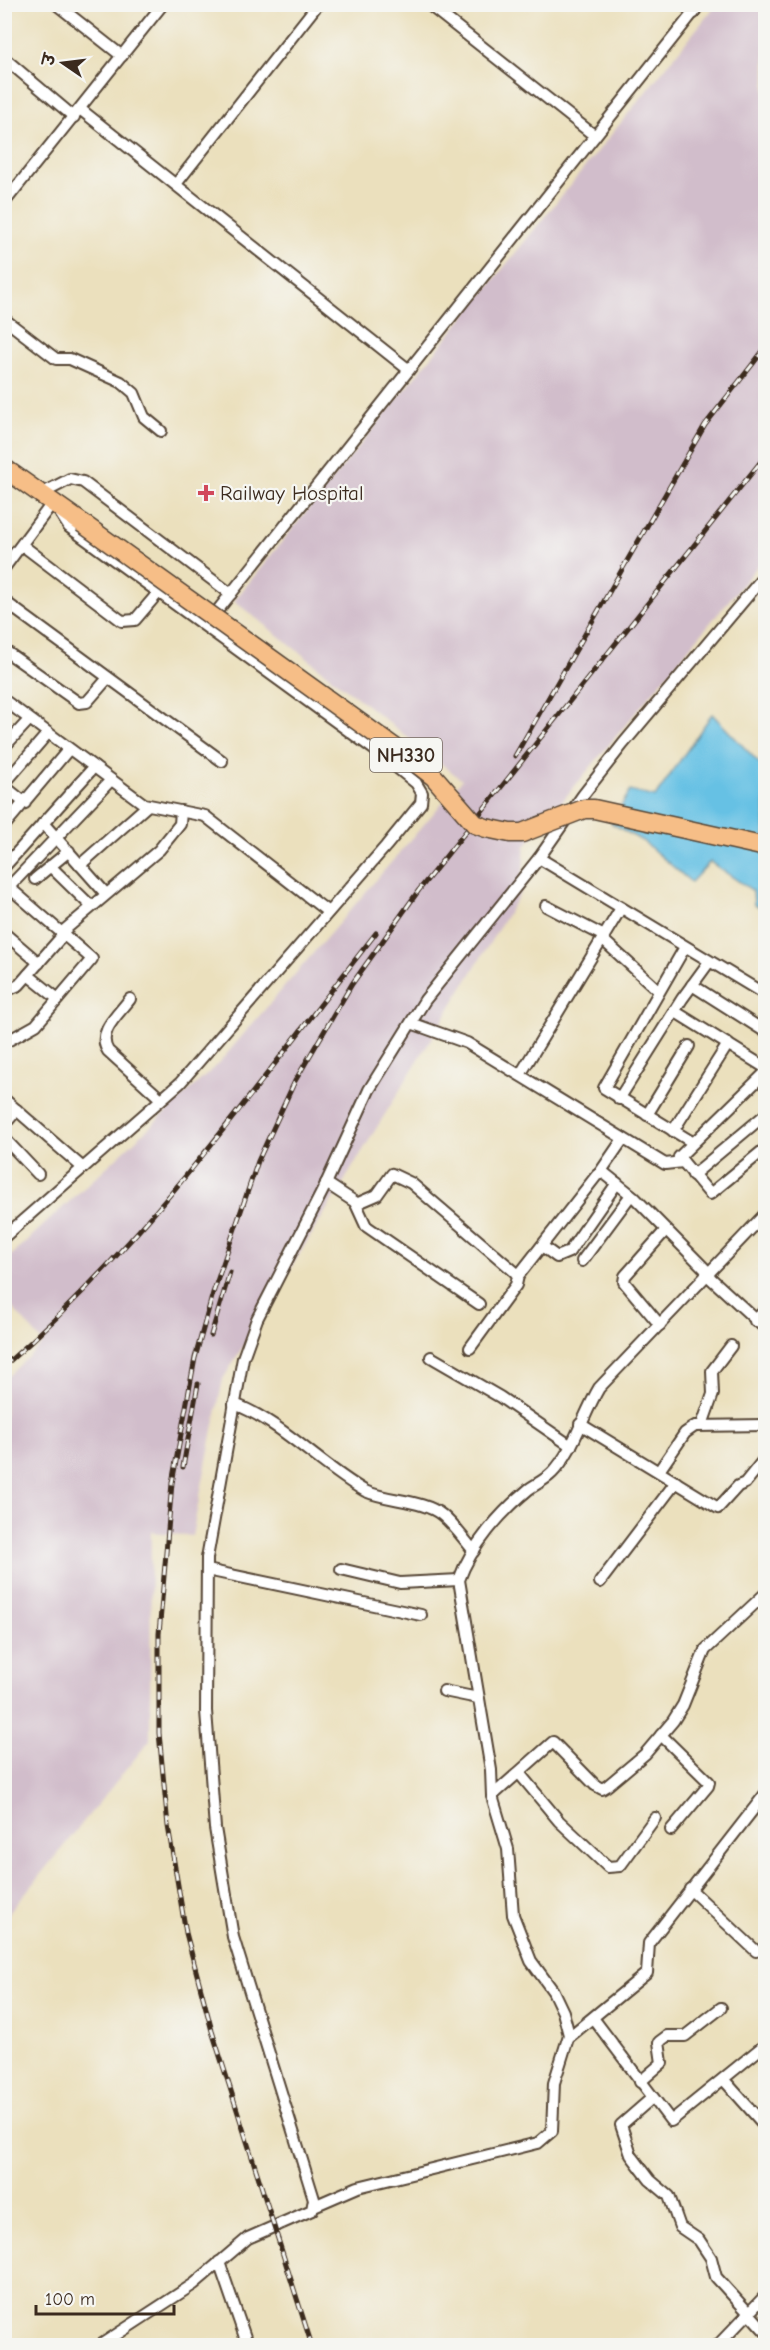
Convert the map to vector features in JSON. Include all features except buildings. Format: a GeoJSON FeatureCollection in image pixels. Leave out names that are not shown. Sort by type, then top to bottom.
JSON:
{"type":"FeatureCollection","features":[{"type":"Feature","properties":{"kind":"highway","name":"NH330"},"geometry":{"type":"LineString","coordinates":[[4,468],[412,760],[434,777],[475,824],[510,833],[522,833],[584,808],[765,847]]}},
{"type":"Feature","properties":{"kind":"street"},"geometry":{"type":"LineString","coordinates":[[56,4],[122,56]]}},
{"type":"Feature","properties":{"kind":"street"},"geometry":{"type":"LineString","coordinates":[[4,203],[163,4]]}},
{"type":"Feature","properties":{"kind":"street"},"geometry":{"type":"LineString","coordinates":[[176,184],[318,4]]}},
{"type":"Feature","properties":{"kind":"street"},"geometry":{"type":"LineString","coordinates":[[428,4],[595,136]]}},
{"type":"Feature","properties":{"kind":"street"},"geometry":{"type":"LineString","coordinates":[[205,627],[697,9],[683,4]]}},
{"type":"Feature","properties":{"kind":"street"},"geometry":{"type":"LineString","coordinates":[[4,58],[176,184],[409,370]]}},
{"type":"Feature","properties":{"kind":"street"},"geometry":{"type":"LineString","coordinates":[[4,318],[56,359],[70,359],[121,382],[134,393],[144,417],[160,431]]}},
{"type":"Feature","properties":{"kind":"street"},"geometry":{"type":"LineString","coordinates":[[4,568],[22,545],[47,498],[70,479],[83,482],[231,594]]}},
{"type":"Feature","properties":{"kind":"street"},"geometry":{"type":"LineString","coordinates":[[4,1237],[180,1083],[421,803],[422,793],[416,783],[375,750],[69,527],[47,498]]}},
{"type":"Feature","properties":{"kind":"street"},"geometry":{"type":"LineString","coordinates":[[22,545],[122,621],[135,620],[158,593]]}},
{"type":"Feature","properties":{"kind":"street"},"geometry":{"type":"LineString","coordinates":[[314,2206],[314,2199],[232,1937],[215,1828],[206,1711],[207,1570],[215,1505],[243,1358],[257,1319],[326,1183],[369,1090],[425,1000],[539,858],[583,795],[623,744],[765,574]]}},
{"type":"Feature","properties":{"kind":"street"},"geometry":{"type":"LineString","coordinates":[[4,602],[222,761]]}},
{"type":"Feature","properties":{"kind":"street"},"geometry":{"type":"LineString","coordinates":[[4,650],[79,703],[87,702],[108,678]]}},
{"type":"Feature","properties":{"kind":"street"},"geometry":{"type":"LineString","coordinates":[[4,700],[148,805],[205,816],[328,912]]}},
{"type":"Feature","properties":{"kind":"street"},"geometry":{"type":"LineString","coordinates":[[4,747],[29,720]]}},
{"type":"Feature","properties":{"kind":"street"},"geometry":{"type":"LineString","coordinates":[[25,803],[4,785],[48,734]]}},
{"type":"Feature","properties":{"kind":"street"},"geometry":{"type":"LineString","coordinates":[[4,826],[69,749]]}},
{"type":"Feature","properties":{"kind":"street"},"geometry":{"type":"LineString","coordinates":[[4,867],[94,767]]}},
{"type":"Feature","properties":{"kind":"street"},"geometry":{"type":"LineString","coordinates":[[4,1043],[36,1025],[92,959],[7,885],[57,838],[111,780]]}},
{"type":"Feature","properties":{"kind":"street"},"geometry":{"type":"LineString","coordinates":[[80,865],[148,805]]}},
{"type":"Feature","properties":{"kind":"street"},"geometry":{"type":"LineString","coordinates":[[4,982],[15,988],[62,934],[91,906],[159,850],[180,824],[181,812]]}},
{"type":"Feature","properties":{"kind":"street"},"geometry":{"type":"LineString","coordinates":[[43,823],[106,894]]}},
{"type":"Feature","properties":{"kind":"street"},"geometry":{"type":"LineString","coordinates":[[4,849],[14,856]]}},
{"type":"Feature","properties":{"kind":"street"},"geometry":{"type":"LineString","coordinates":[[35,879],[69,851]]}},
{"type":"Feature","properties":{"kind":"street"},"geometry":{"type":"LineString","coordinates":[[539,858],[765,995]]}},
{"type":"Feature","properties":{"kind":"street"},"geometry":{"type":"LineString","coordinates":[[50,866],[91,906]]}},
{"type":"Feature","properties":{"kind":"street"},"geometry":{"type":"LineString","coordinates":[[546,906],[603,937],[659,991]]}},
{"type":"Feature","properties":{"kind":"street"},"geometry":{"type":"LineString","coordinates":[[520,1075],[621,908]]}},
{"type":"Feature","properties":{"kind":"street"},"geometry":{"type":"LineString","coordinates":[[4,933],[39,963]]}},
{"type":"Feature","properties":{"kind":"street"},"geometry":{"type":"LineString","coordinates":[[685,947],[605,1086],[606,1091],[692,1142]]}},
{"type":"Feature","properties":{"kind":"street"},"geometry":{"type":"LineString","coordinates":[[619,1099],[674,1011],[709,962]]}},
{"type":"Feature","properties":{"kind":"street"},"geometry":{"type":"LineString","coordinates":[[28,975],[58,999]]}},
{"type":"Feature","properties":{"kind":"street"},"geometry":{"type":"LineString","coordinates":[[692,985],[765,1032]]}},
{"type":"Feature","properties":{"kind":"street"},"geometry":{"type":"LineString","coordinates":[[130,999],[106,1030],[105,1047],[161,1099]]}},
{"type":"Feature","properties":{"kind":"street"},"geometry":{"type":"LineString","coordinates":[[674,1011],[765,1070],[680,1155],[683,1162],[707,1193],[711,1194],[765,1148]]}},
{"type":"Feature","properties":{"kind":"street"},"geometry":{"type":"LineString","coordinates":[[411,1023],[459,1039],[665,1164],[683,1162]]}},
{"type":"Feature","properties":{"kind":"street"},"geometry":{"type":"LineString","coordinates":[[673,1131],[728,1044]]}},
{"type":"Feature","properties":{"kind":"street"},"geometry":{"type":"LineString","coordinates":[[647,1115],[689,1046]]}},
{"type":"Feature","properties":{"kind":"street"},"geometry":{"type":"LineString","coordinates":[[4,1099],[83,1168]]}},
{"type":"Feature","properties":{"kind":"street"},"geometry":{"type":"LineString","coordinates":[[4,1125],[17,1110]]}},
{"type":"Feature","properties":{"kind":"street"},"geometry":{"type":"LineString","coordinates":[[693,1175],[765,1114]]}},
{"type":"Feature","properties":{"kind":"street"},"geometry":{"type":"LineString","coordinates":[[4,1138],[38,1174]]}},
{"type":"Feature","properties":{"kind":"street"},"geometry":{"type":"LineString","coordinates":[[470,1348],[516,1285],[518,1276],[599,1174],[623,1139]]}},
{"type":"Feature","properties":{"kind":"street"},"geometry":{"type":"LineString","coordinates":[[356,1204],[373,1198],[392,1174],[398,1174],[429,1197],[518,1276]]}},
{"type":"Feature","properties":{"kind":"street"},"geometry":{"type":"LineString","coordinates":[[599,1174],[607,1174],[632,1195],[665,1231],[765,1329]]}},
{"type":"Feature","properties":{"kind":"street"},"geometry":{"type":"LineString","coordinates":[[326,1183],[356,1204],[366,1226],[479,1304]]}},
{"type":"Feature","properties":{"kind":"street"},"geometry":{"type":"LineString","coordinates":[[542,1246],[557,1257],[569,1252],[617,1183]]}},
{"type":"Feature","properties":{"kind":"street"},"geometry":{"type":"LineString","coordinates":[[582,1261],[632,1195]]}},
{"type":"Feature","properties":{"kind":"street"},"geometry":{"type":"LineString","coordinates":[[99,2346],[194,2284],[248,2238],[312,2210],[314,2206],[358,2187],[538,2143],[552,2131],[554,2083],[569,2037],[563,2012],[553,1991],[531,1961],[513,1915],[508,1849],[492,1796],[491,1770],[459,1580],[474,1551],[505,1513],[528,1490],[552,1473],[571,1446],[599,1388],[629,1353],[660,1325],[765,1213]]}},
{"type":"Feature","properties":{"kind":"street"},"geometry":{"type":"LineString","coordinates":[[660,1325],[625,1286],[624,1279],[665,1231]]}},
{"type":"Feature","properties":{"kind":"street"},"geometry":{"type":"LineString","coordinates":[[755,1321],[765,1309]]}},
{"type":"Feature","properties":{"kind":"street"},"geometry":{"type":"LineString","coordinates":[[702,1425],[713,1394],[712,1371],[731,1346]]}},
{"type":"Feature","properties":{"kind":"street"},"geometry":{"type":"LineString","coordinates":[[431,1357],[500,1397],[571,1446]]}},
{"type":"Feature","properties":{"kind":"street"},"geometry":{"type":"LineString","coordinates":[[234,1404],[266,1418],[340,1476],[365,1491],[378,1497],[428,1508],[442,1515],[474,1551]]}},
{"type":"Feature","properties":{"kind":"street"},"geometry":{"type":"LineString","coordinates":[[580,1424],[718,1508],[738,1486],[745,1483],[765,1457]]}},
{"type":"Feature","properties":{"kind":"street"},"geometry":{"type":"LineString","coordinates":[[659,1471],[685,1432],[702,1425],[765,1425]]}},
{"type":"Feature","properties":{"kind":"street"},"geometry":{"type":"LineString","coordinates":[[600,1582],[676,1482]]}},
{"type":"Feature","properties":{"kind":"street"},"geometry":{"type":"LineString","coordinates":[[341,1569],[400,1583],[459,1580]]}},
{"type":"Feature","properties":{"kind":"street"},"geometry":{"type":"LineString","coordinates":[[207,1570],[421,1615]]}},
{"type":"Feature","properties":{"kind":"street"},"geometry":{"type":"LineString","coordinates":[[492,1796],[553,1742],[595,1785],[602,1789],[645,1754],[661,1735],[683,1704],[705,1650],[765,1593]]}},
{"type":"Feature","properties":{"kind":"street"},"geometry":{"type":"LineString","coordinates":[[444,1690],[478,1698]]}},
{"type":"Feature","properties":{"kind":"street"},"geometry":{"type":"LineString","coordinates":[[661,1735],[708,1782],[708,1786],[671,1830]]}},
{"type":"Feature","properties":{"kind":"street"},"geometry":{"type":"LineString","coordinates":[[519,1773],[559,1821],[612,1868],[620,1866],[655,1818]]}},
{"type":"Feature","properties":{"kind":"street"},"geometry":{"type":"LineString","coordinates":[[569,2037],[647,1973],[648,1945],[765,1793]]}},
{"type":"Feature","properties":{"kind":"street"},"geometry":{"type":"LineString","coordinates":[[690,1889],[756,1951]]}},
{"type":"Feature","properties":{"kind":"street"},"geometry":{"type":"LineString","coordinates":[[640,2082],[662,2063],[659,2043],[667,2036],[685,2036],[721,2008]]}},
{"type":"Feature","properties":{"kind":"street"},"geometry":{"type":"LineString","coordinates":[[593,2018],[667,2119],[674,2121],[765,2044]]}},
{"type":"Feature","properties":{"kind":"street"},"geometry":{"type":"LineString","coordinates":[[724,2080],[765,2127]]}},
{"type":"Feature","properties":{"kind":"street"},"geometry":{"type":"LineString","coordinates":[[652,2098],[621,2125],[631,2155],[650,2180],[667,2192],[680,2227],[699,2240],[711,2258],[717,2277],[750,2312],[765,2332]]}},
{"type":"Feature","properties":{"kind":"street"},"geometry":{"type":"LineString","coordinates":[[219,2262],[248,2346]]}},
{"type":"Feature","properties":{"kind":"street"},"geometry":{"type":"LineString","coordinates":[[717,2346],[765,2295]]}},
{"type":"Feature","properties":{"kind":"shaded area"},"geometry":{"type":"Polygon","coordinates":[[[716,5],[765,5],[765,557],[525,846],[521,892],[223,1379],[192,1536],[151,1532],[150,1740],[5,1918],[5,1379],[43,1343],[5,1299],[5,1261],[218,1064],[462,780],[234,601],[716,5]]]}},
{"type":"Feature","properties":{"kind":"water"},"geometry":{"type":"Polygon","coordinates":[[[712,714],[765,769],[765,909],[754,905],[753,891],[710,862],[691,882],[644,842],[611,823],[630,791],[655,797],[712,714]]]}},
{"type":"Feature","properties":{"kind":"railway"},"geometry":{"type":"LineString","coordinates":[[515,756],[705,425],[766,347]]}},
{"type":"Feature","properties":{"kind":"railway"},"geometry":{"type":"LineString","coordinates":[[312,2346],[212,2031],[186,1933],[168,1826],[159,1733],[159,1634],[172,1483],[195,1358],[213,1293],[258,1161],[295,1081],[352,984],[419,890],[766,455]]}},
{"type":"Feature","properties":{"kind":"railway"},"geometry":{"type":"LineString","coordinates":[[4,1366],[57,1318],[154,1213],[245,1103],[376,933]]}},
{"type":"Feature","properties":{"kind":"railway"},"geometry":{"type":"LineString","coordinates":[[211,1335],[230,1272]]}},
{"type":"Feature","properties":{"kind":"railway"},"geometry":{"type":"LineString","coordinates":[[183,1467],[198,1384]]}},
{"type":"Feature","properties":{"kind":"place","name":"Railway Hospital"},"geometry":{"type":"Point","coordinates":[206,493]}}]}
